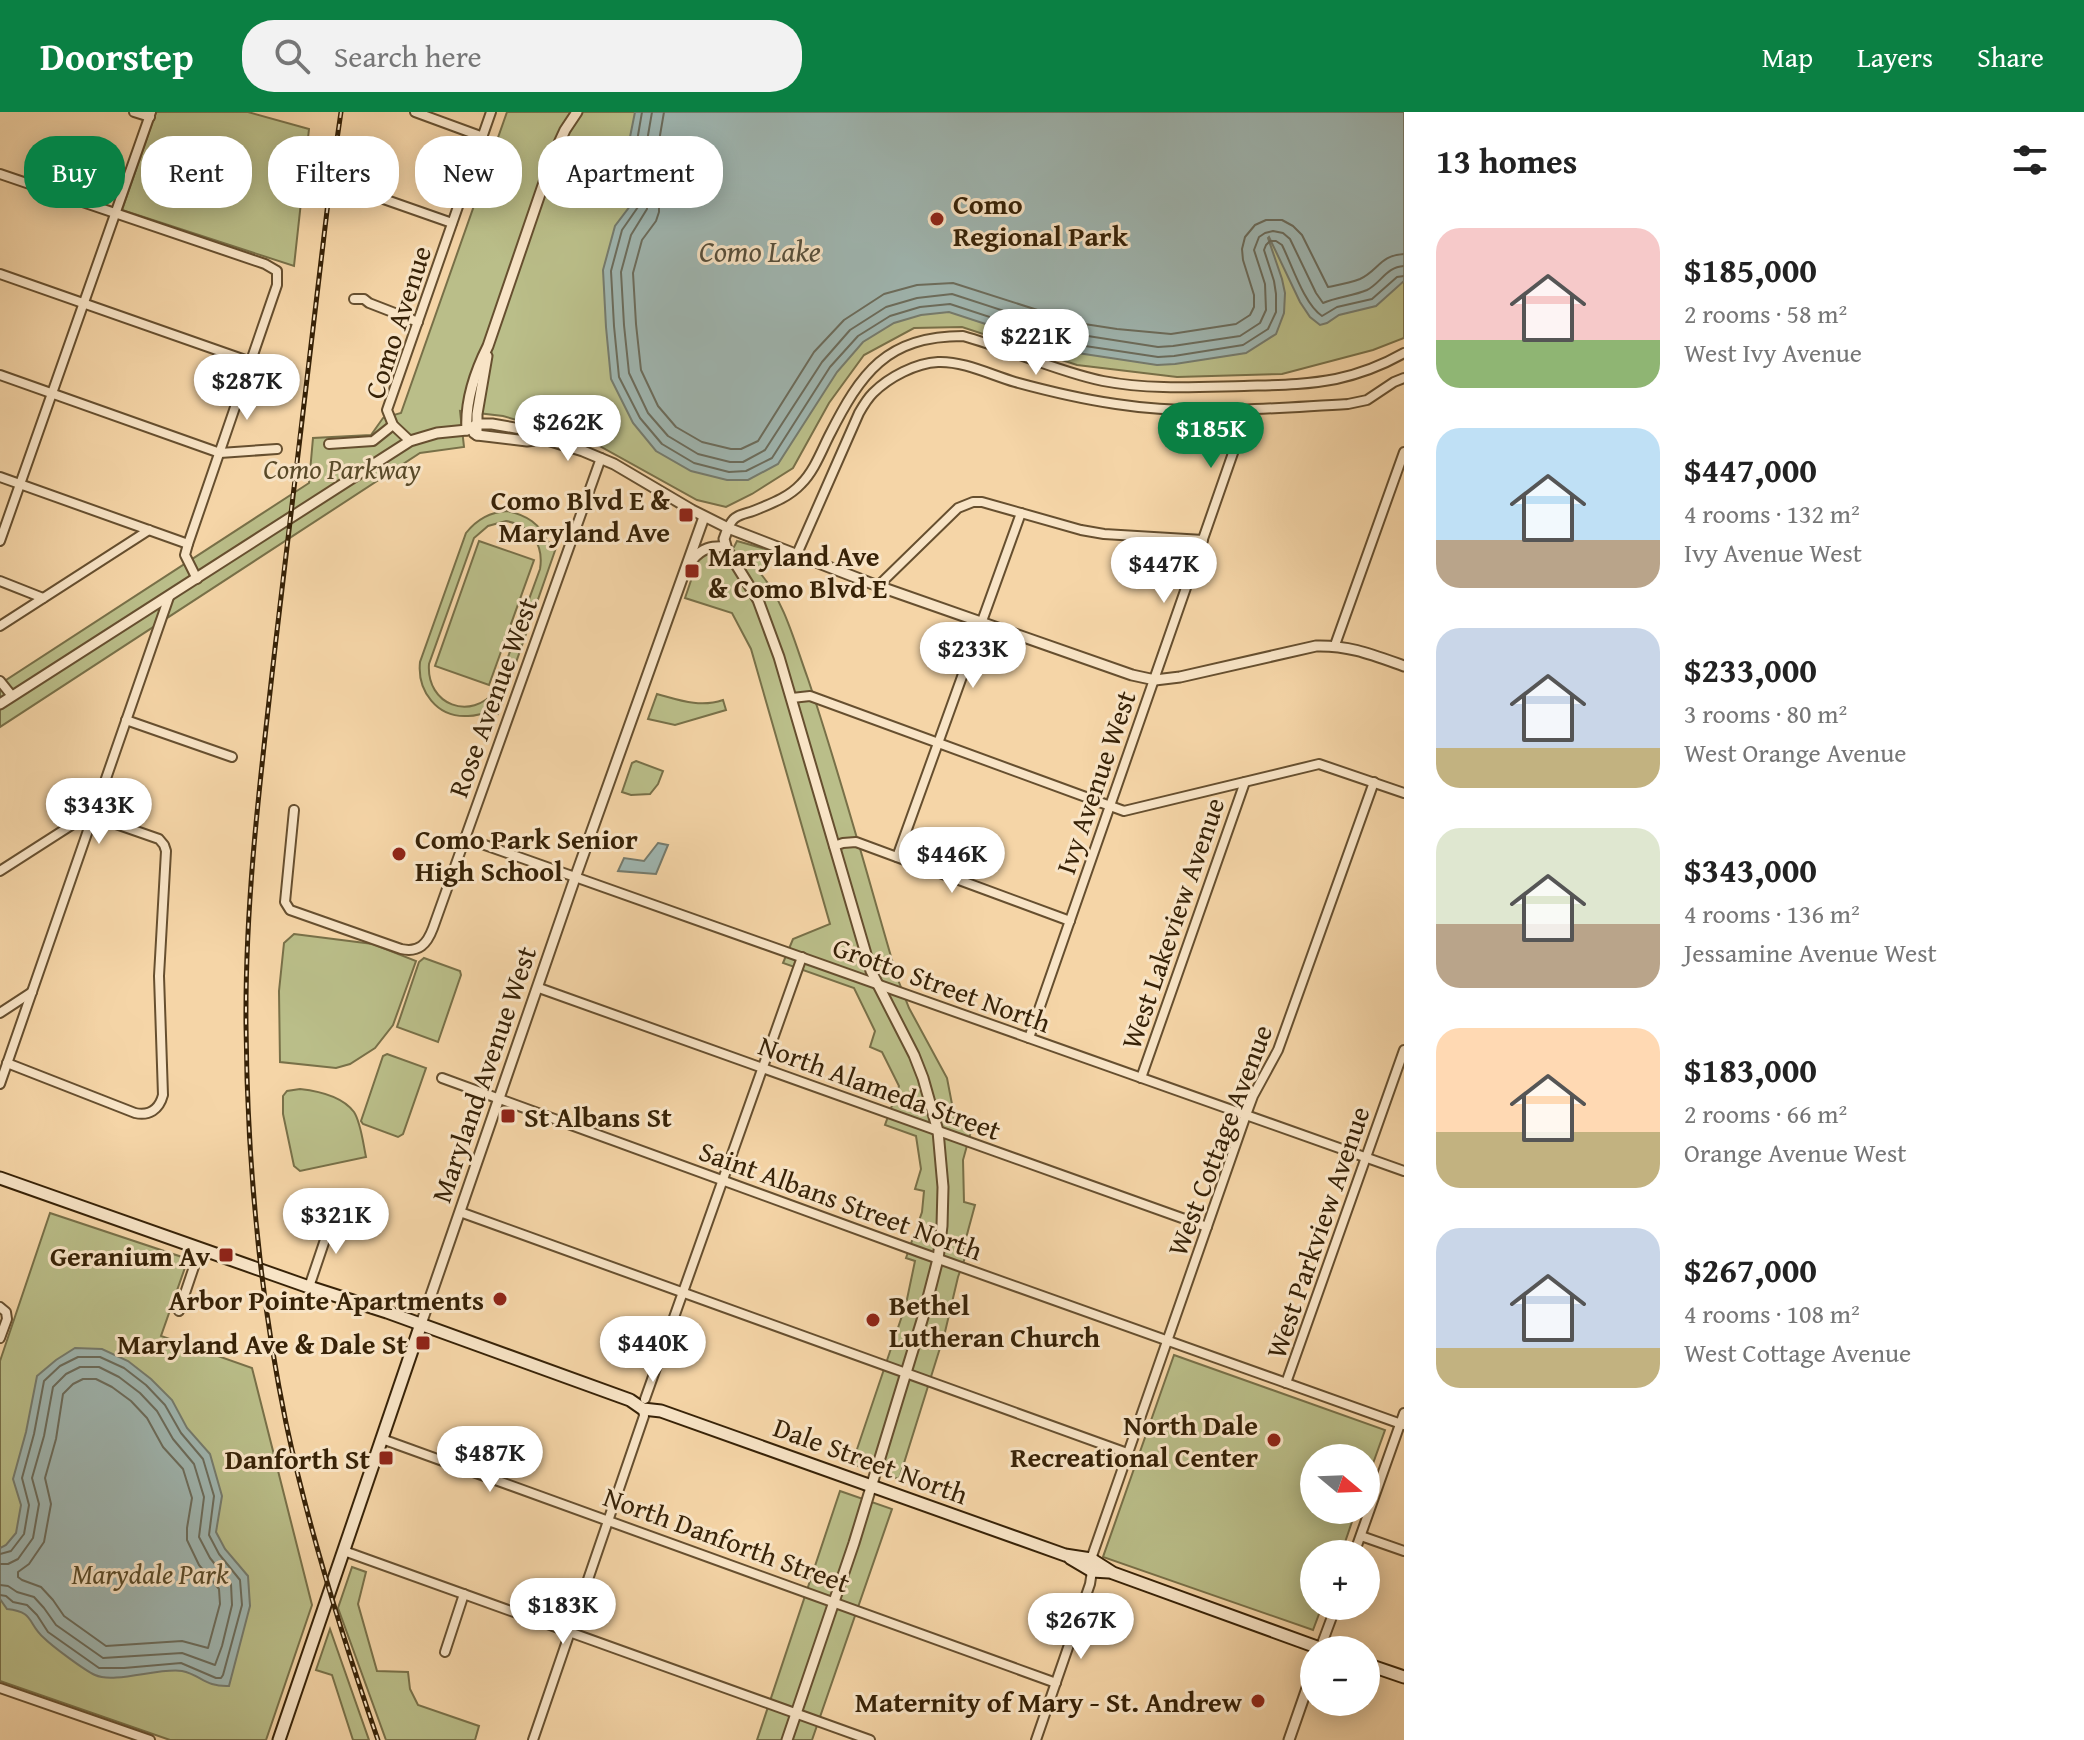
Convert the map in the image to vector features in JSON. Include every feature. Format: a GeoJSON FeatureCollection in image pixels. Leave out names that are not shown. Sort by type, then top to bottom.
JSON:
{"type":"FeatureCollection","features":[{"type":"Feature","properties":{"kind":"main road","name":"Dale Street North"},"geometry":{"type":"LineString","coordinates":[[0,1178],[421,1324],[1300,1642]]}},
{"type":"Feature","properties":{"kind":"main road","name":"Maryland Avenue West"},"geometry":{"type":"LineString","coordinates":[[279,1740],[421,1324]]}},
{"type":"Feature","properties":{"kind":"main road"},"geometry":{"type":"LineString","coordinates":[[1380,1669],[1404,1677]]}},
{"type":"Feature","properties":{"kind":"street"},"geometry":{"type":"LineString","coordinates":[[0,541],[150,115],[134,112]]}},
{"type":"Feature","properties":{"kind":"street"},"geometry":{"type":"LineString","coordinates":[[415,112],[480,136]]}},
{"type":"Feature","properties":{"kind":"street","name":"Como Avenue"},"geometry":{"type":"LineString","coordinates":[[483,136],[491,112]]}},
{"type":"Feature","properties":{"kind":"street"},"geometry":{"type":"LineString","coordinates":[[544,439],[527,441],[477,435],[466,413],[478,368],[553,156],[577,112]]}},
{"type":"Feature","properties":{"kind":"street"},"geometry":{"type":"LineString","coordinates":[[0,174],[265,264],[277,271],[277,285],[185,555],[197,579]]}},
{"type":"Feature","properties":{"kind":"street"},"geometry":{"type":"LineString","coordinates":[[399,204],[452,223]]}},
{"type":"Feature","properties":{"kind":"street","name":"Como Avenue"},"geometry":{"type":"LineString","coordinates":[[410,441],[393,425],[387,410],[457,208]]}},
{"type":"Feature","properties":{"kind":"street"},"geometry":{"type":"LineString","coordinates":[[0,274],[251,362]]}},
{"type":"Feature","properties":{"kind":"street"},"geometry":{"type":"LineString","coordinates":[[354,299],[364,299],[418,322]]}},
{"type":"Feature","properties":{"kind":"street"},"geometry":{"type":"LineString","coordinates":[[787,1740],[907,1372],[938,1259],[943,1202],[938,1131],[929,1097],[917,1062],[871,971],[773,638],[761,608],[726,547],[724,539],[728,528],[735,518],[784,497],[800,486],[812,471],[848,399],[862,379],[887,356],[919,341],[963,336],[1101,380],[1135,386],[1179,388],[1325,381],[1372,368],[1404,353]]}},
{"type":"Feature","properties":{"kind":"street"},"geometry":{"type":"LineString","coordinates":[[472,427],[488,346]]}},
{"type":"Feature","properties":{"kind":"street"},"geometry":{"type":"LineString","coordinates":[[797,554],[859,413],[873,393],[891,379],[915,367],[938,362],[967,366],[1015,382],[1117,405],[1175,410],[1248,410],[1348,404],[1367,400],[1404,378]]}},
{"type":"Feature","properties":{"kind":"street"},"geometry":{"type":"LineString","coordinates":[[0,375],[220,453],[277,449]]}},
{"type":"Feature","properties":{"kind":"street"},"geometry":{"type":"LineString","coordinates":[[481,390],[486,413],[504,426]]}},
{"type":"Feature","properties":{"kind":"street","name":"Ivy Avenue West"},"geometry":{"type":"LineString","coordinates":[[1029,1038],[1248,410]]}},
{"type":"Feature","properties":{"kind":"street"},"geometry":{"type":"LineString","coordinates":[[329,444],[373,441],[393,425]]}},
{"type":"Feature","properties":{"kind":"street"},"geometry":{"type":"LineString","coordinates":[[0,704],[410,441],[472,427],[504,426],[532,431],[544,439],[601,458],[728,528],[878,586],[1132,675],[1155,680],[1180,677],[1316,646],[1335,645],[1404,666]]}},
{"type":"Feature","properties":{"kind":"street"},"geometry":{"type":"LineString","coordinates":[[1335,645],[1404,452]]}},
{"type":"Feature","properties":{"kind":"street","name":"Rose Avenue West"},"geometry":{"type":"LineString","coordinates":[[294,810],[285,902],[290,910],[410,951],[425,944],[601,458]]}},
{"type":"Feature","properties":{"kind":"street"},"geometry":{"type":"LineString","coordinates":[[0,477],[188,544]]}},
{"type":"Feature","properties":{"kind":"street"},"geometry":{"type":"LineString","coordinates":[[878,586],[965,504],[982,502],[1104,534],[1203,540]]}},
{"type":"Feature","properties":{"kind":"street"},"geometry":{"type":"LineString","coordinates":[[897,857],[1021,513]]}},
{"type":"Feature","properties":{"kind":"street","name":"Maryland Avenue West"},"geometry":{"type":"LineString","coordinates":[[421,1324],[704,517]]}},
{"type":"Feature","properties":{"kind":"street"},"geometry":{"type":"LineString","coordinates":[[0,626],[149,530]]}},
{"type":"Feature","properties":{"kind":"street"},"geometry":{"type":"LineString","coordinates":[[687,565],[705,549],[726,547]]}},
{"type":"Feature","properties":{"kind":"street"},"geometry":{"type":"LineString","coordinates":[[0,581],[43,598]]}},
{"type":"Feature","properties":{"kind":"street"},"geometry":{"type":"LineString","coordinates":[[0,1084],[169,597]]}},
{"type":"Feature","properties":{"kind":"street"},"geometry":{"type":"LineString","coordinates":[[0,681],[12,696]]}},
{"type":"Feature","properties":{"kind":"street"},"geometry":{"type":"LineString","coordinates":[[792,698],[810,696],[1124,811],[1319,764],[1404,793]]}},
{"type":"Feature","properties":{"kind":"street"},"geometry":{"type":"LineString","coordinates":[[126,720],[232,757]]}},
{"type":"Feature","properties":{"kind":"street","name":"West Lakeview Avenue"},"geometry":{"type":"LineString","coordinates":[[1141,1078],[1245,782]]}},
{"type":"Feature","properties":{"kind":"street","name":"West Cottage Avenue"},"geometry":{"type":"LineString","coordinates":[[1036,1740],[1090,1584],[1092,1565],[1127,1453],[1246,1115],[1278,1050],[1374,782]]}},
{"type":"Feature","properties":{"kind":"street"},"geometry":{"type":"LineString","coordinates":[[0,871],[81,819],[93,816],[159,839],[165,848],[159,976],[163,1095],[159,1106],[149,1113],[138,1114],[7,1063]]}},
{"type":"Feature","properties":{"kind":"street","name":"Grotto Street North"},"geometry":{"type":"LineString","coordinates":[[465,838],[1404,1171]]}},
{"type":"Feature","properties":{"kind":"street"},"geometry":{"type":"LineString","coordinates":[[834,846],[856,842],[1070,921]]}},
{"type":"Feature","properties":{"kind":"street"},"geometry":{"type":"LineString","coordinates":[[533,1740],[644,1416],[644,1404],[802,957]]}},
{"type":"Feature","properties":{"kind":"street","name":"North Alameda Street"},"geometry":{"type":"LineString","coordinates":[[539,988],[1207,1227]]}},
{"type":"Feature","properties":{"kind":"street"},"geometry":{"type":"LineString","coordinates":[[0,1013],[32,992]]}},
{"type":"Feature","properties":{"kind":"street","name":"West Parkview Avenue"},"geometry":{"type":"LineString","coordinates":[[1286,1383],[1404,1050]]}},
{"type":"Feature","properties":{"kind":"street","name":"Saint Albans Street North"},"geometry":{"type":"LineString","coordinates":[[442,1078],[1402,1425]]}},
{"type":"Feature","properties":{"kind":"street"},"geometry":{"type":"LineString","coordinates":[[460,1212],[1127,1453]]}},
{"type":"Feature","properties":{"kind":"street"},"geometry":{"type":"LineString","coordinates":[[309,1287],[333,1216]]}},
{"type":"Feature","properties":{"kind":"street"},"geometry":{"type":"LineString","coordinates":[[179,1311],[200,1249]]}},
{"type":"Feature","properties":{"kind":"street"},"geometry":{"type":"LineString","coordinates":[[0,1338],[7,1319],[3,1309]]}},
{"type":"Feature","properties":{"kind":"street"},"geometry":{"type":"LineString","coordinates":[[1359,1540],[1404,1413]]}},
{"type":"Feature","properties":{"kind":"street","name":"North Danforth Street"},"geometry":{"type":"LineString","coordinates":[[382,1439],[1056,1683]]}},
{"type":"Feature","properties":{"kind":"street"},"geometry":{"type":"LineString","coordinates":[[1361,1536],[1404,1551]]}},
{"type":"Feature","properties":{"kind":"street"},"geometry":{"type":"LineString","coordinates":[[344,1551],[870,1740]]}},
{"type":"Feature","properties":{"kind":"street"},"geometry":{"type":"LineString","coordinates":[[445,1652],[464,1594]]}},
{"type":"Feature","properties":{"kind":"street"},"geometry":{"type":"LineString","coordinates":[[0,1688],[150,1740]]}},
{"type":"Feature","properties":{"kind":"street"},"geometry":{"type":"LineString","coordinates":[[1289,1740],[1300,1708]]}},
{"type":"Feature","properties":{"kind":"green space"},"geometry":{"type":"Polygon","coordinates":[[[156,112],[248,112],[309,129],[308,136],[268,136],[268,208],[300,208],[294,266],[122,210],[141,155],[141,208],[252,208],[252,136],[148,136],[156,112]]]}},
{"type":"Feature","properties":{"kind":"green space","name":"Como Lake"},"geometry":{"type":"Polygon","coordinates":[[[507,112],[1404,112],[1404,338],[1373,350],[1282,374],[1177,377],[1077,365],[962,327],[914,328],[864,355],[829,403],[793,468],[726,507],[697,500],[594,443],[503,416],[460,411],[464,447],[420,453],[0,727],[0,684],[309,483],[313,438],[371,435],[383,418],[401,413],[473,208],[522,208],[522,136],[499,136],[507,112]]]}},
{"type":"Feature","properties":{"kind":"green space"},"geometry":{"type":"Polygon","coordinates":[[[501,512],[527,518],[537,525],[548,542],[557,545],[498,714],[457,715],[431,701],[422,683],[420,662],[466,533],[484,517],[501,512]],[[506,521],[488,526],[474,538],[429,664],[435,690],[442,699],[452,704],[463,707],[475,705],[496,690],[540,569],[538,544],[529,532],[506,521]]]}},
{"type":"Feature","properties":{"kind":"green space"},"geometry":{"type":"Polygon","coordinates":[[[479,541],[534,560],[489,685],[435,666],[479,541]]]}},
{"type":"Feature","properties":{"kind":"green space"},"geometry":{"type":"Polygon","coordinates":[[[737,541],[769,550],[761,574],[783,611],[808,679],[897,977],[909,1008],[947,1078],[956,1125],[971,1131],[963,1160],[964,1202],[975,1205],[962,1253],[966,1255],[899,1479],[852,1464],[906,1304],[915,1261],[906,1258],[922,1212],[924,1191],[915,1189],[921,1169],[916,1136],[885,1125],[899,1086],[882,1052],[870,1047],[875,1031],[854,988],[783,963],[793,939],[830,924],[751,649],[732,613],[685,598],[699,557],[709,552],[720,553],[734,547],[737,541]]]}},
{"type":"Feature","properties":{"kind":"green space"},"geometry":{"type":"Polygon","coordinates":[[[657,694],[698,703],[723,700],[726,710],[675,725],[648,719],[657,694]]]}},
{"type":"Feature","properties":{"kind":"green space"},"geometry":{"type":"Polygon","coordinates":[[[636,761],[663,771],[650,794],[622,792],[632,763],[636,761]]]}},
{"type":"Feature","properties":{"kind":"green space"},"geometry":{"type":"Polygon","coordinates":[[[294,934],[373,944],[416,961],[393,1025],[375,1048],[350,1064],[336,1068],[280,1062],[279,991],[284,943],[294,934]]]}},
{"type":"Feature","properties":{"kind":"green space"},"geometry":{"type":"Polygon","coordinates":[[[424,958],[460,971],[461,975],[438,1042],[397,1027],[419,962],[424,958]]]}},
{"type":"Feature","properties":{"kind":"green space"},"geometry":{"type":"Polygon","coordinates":[[[387,1054],[426,1068],[403,1134],[398,1137],[361,1121],[383,1056],[387,1054]]]}},
{"type":"Feature","properties":{"kind":"green space"},"geometry":{"type":"Polygon","coordinates":[[[300,1089],[329,1095],[349,1106],[358,1122],[366,1157],[300,1171],[294,1166],[283,1114],[283,1096],[287,1091],[300,1089]]]}},
{"type":"Feature","properties":{"kind":"green space","name":"Marydale Park"},"geometry":{"type":"Polygon","coordinates":[[[50,1213],[188,1259],[161,1336],[252,1368],[312,1605],[266,1740],[170,1740],[0,1681],[0,1361],[50,1213]]]}},
{"type":"Feature","properties":{"kind":"green space"},"geometry":{"type":"Polygon","coordinates":[[[1174,1355],[1385,1430],[1380,1444],[1300,1444],[1300,1524],[1351,1524],[1346,1540],[1300,1540],[1300,1620],[1317,1620],[1313,1630],[1103,1557],[1174,1355]]]}},
{"type":"Feature","properties":{"kind":"green space"},"geometry":{"type":"Polygon","coordinates":[[[840,1491],[892,1509],[812,1740],[757,1740],[840,1491]]]}},
{"type":"Feature","properties":{"kind":"green space"},"geometry":{"type":"Polygon","coordinates":[[[352,1567],[366,1572],[358,1604],[377,1671],[408,1672],[410,1689],[418,1705],[479,1726],[475,1740],[386,1740],[338,1608],[352,1567]]]}},
{"type":"Feature","properties":{"kind":"green space"},"geometry":{"type":"Polygon","coordinates":[[[330,1629],[369,1740],[353,1740],[332,1675],[316,1670],[330,1629]]]}},
{"type":"Feature","properties":{"kind":"water","name":"Como Lake"},"geometry":{"type":"Polygon","coordinates":[[[635,112],[1404,112],[1404,281],[1376,306],[1339,315],[1320,325],[1300,302],[1269,237],[1285,293],[1284,313],[1276,334],[1246,353],[1175,364],[1157,365],[1071,352],[949,312],[921,315],[894,323],[863,342],[837,372],[778,464],[748,480],[727,480],[691,471],[656,451],[633,423],[611,379],[603,270],[615,226],[628,208],[723,208],[723,136],[630,136],[635,112]]]}},
{"type":"Feature","properties":{"kind":"water"},"geometry":{"type":"Polygon","coordinates":[[[658,843],[668,845],[656,874],[618,871],[624,858],[644,861],[658,843]]]}},
{"type":"Feature","properties":{"kind":"water"},"geometry":{"type":"Polygon","coordinates":[[[75,1348],[102,1349],[128,1361],[151,1379],[172,1400],[187,1428],[210,1454],[222,1496],[216,1532],[225,1549],[248,1576],[250,1606],[229,1686],[214,1685],[173,1670],[114,1678],[95,1675],[48,1642],[27,1616],[7,1609],[0,1599],[0,1548],[16,1533],[21,1505],[13,1479],[37,1376],[75,1348]]]}},
{"type":"Feature","properties":{"kind":"railway"},"geometry":{"type":"LineString","coordinates":[[341,112],[259,789],[246,977],[247,1074],[256,1225],[268,1324],[286,1423],[327,1583],[378,1740]]}},
{"type":"Feature","properties":{"kind":"place","name":"Como Regional Park"},"geometry":{"type":"Point","coordinates":[937,219]}},
{"type":"Feature","properties":{"kind":"place","name":"Como Blvd E & Maryland Ave"},"geometry":{"type":"Point","coordinates":[686,515]}},
{"type":"Feature","properties":{"kind":"place","name":"Maryland Ave & Como Blvd E"},"geometry":{"type":"Point","coordinates":[692,571]}},
{"type":"Feature","properties":{"kind":"place","name":"Como Park Senior High School"},"geometry":{"type":"Point","coordinates":[399,854]}},
{"type":"Feature","properties":{"kind":"place","name":"St Albans St"},"geometry":{"type":"Point","coordinates":[508,1116]}},
{"type":"Feature","properties":{"kind":"place","name":"Geranium Av"},"geometry":{"type":"Point","coordinates":[226,1255]}},
{"type":"Feature","properties":{"kind":"place","name":"Arbor Pointe Apartments"},"geometry":{"type":"Point","coordinates":[500,1299]}},
{"type":"Feature","properties":{"kind":"place","name":"Bethel Lutheran Church"},"geometry":{"type":"Point","coordinates":[873,1320]}},
{"type":"Feature","properties":{"kind":"place","name":"Maryland Ave & Dale St"},"geometry":{"type":"Point","coordinates":[423,1343]}},
{"type":"Feature","properties":{"kind":"place","name":"North Dale Recreational Center"},"geometry":{"type":"Point","coordinates":[1274,1440]}},
{"type":"Feature","properties":{"kind":"place","name":"Danforth St"},"geometry":{"type":"Point","coordinates":[386,1458]}},
{"type":"Feature","properties":{"kind":"place","name":"Maternity of Mary - St. Andrew"},"geometry":{"type":"Point","coordinates":[1258,1701]}},
{"type":"Feature","properties":{"kind":"park label","name":"Como Parkway"},"geometry":{"type":"Point","coordinates":[342,468]}}]}
